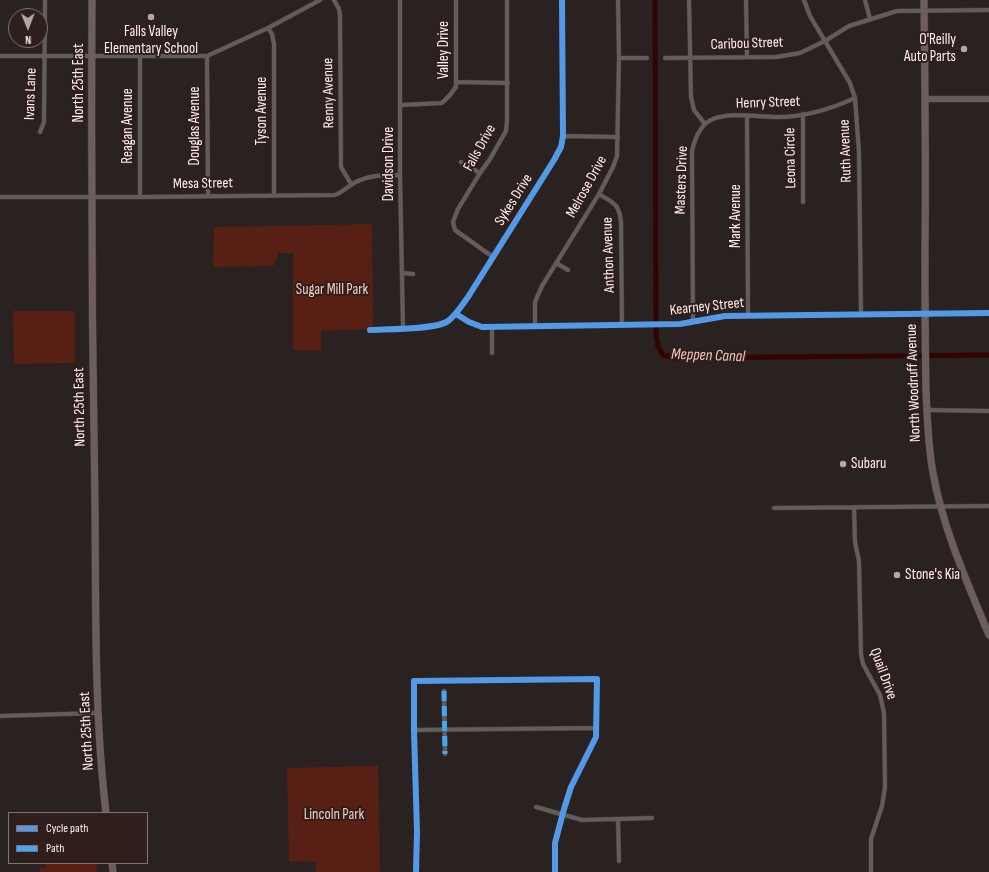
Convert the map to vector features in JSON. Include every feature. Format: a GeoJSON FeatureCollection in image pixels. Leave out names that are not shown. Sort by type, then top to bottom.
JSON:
{"type":"FeatureCollection","features":[{"type":"Feature","properties":{"kind":"main road","name":"North 25th East"},"geometry":{"type":"LineString","coordinates":[[92,0],[92,361],[98,713],[100,758],[106,812]]}},
{"type":"Feature","properties":{"kind":"main road","name":"North Woodruff Avenue"},"geometry":{"type":"LineString","coordinates":[[924,0],[926,212],[924,314],[927,410],[933,473],[941,506],[957,557],[989,635]]}},
{"type":"Feature","properties":{"kind":"street","name":"Ivans Lane"},"geometry":{"type":"LineString","coordinates":[[40,132],[44,122],[45,0]]}},
{"type":"Feature","properties":{"kind":"street"},"geometry":{"type":"LineString","coordinates":[[0,56],[207,56],[268,28],[320,0]]}},
{"type":"Feature","properties":{"kind":"street","name":"Renny Avenue"},"geometry":{"type":"LineString","coordinates":[[334,0],[339,9],[340,16],[341,167],[351,184]]}},
{"type":"Feature","properties":{"kind":"street","name":"Davidson Drive"},"geometry":{"type":"LineString","coordinates":[[400,0],[400,175],[403,328]]}},
{"type":"Feature","properties":{"kind":"street","name":"Valley Drive"},"geometry":{"type":"LineString","coordinates":[[401,105],[442,103],[456,87],[456,0]]}},
{"type":"Feature","properties":{"kind":"street","name":"Falls Drive"},"geometry":{"type":"LineString","coordinates":[[493,257],[455,230],[453,222],[458,209],[506,131],[508,83],[507,0]]}},
{"type":"Feature","properties":{"kind":"street","name":"Sykes Drive"},"geometry":{"type":"LineString","coordinates":[[370,330],[441,324],[447,322],[456,314],[554,160],[561,147],[563,136],[562,0]]}},
{"type":"Feature","properties":{"kind":"street","name":"Melrose Drive"},"geometry":{"type":"LineString","coordinates":[[534,326],[535,302],[542,286],[599,194],[613,168],[617,156],[619,58],[618,0]]}},
{"type":"Feature","properties":{"kind":"street"},"geometry":{"type":"LineString","coordinates":[[689,0],[692,105],[705,124]]}},
{"type":"Feature","properties":{"kind":"street"},"geometry":{"type":"LineString","coordinates":[[746,0],[747,57]]}},
{"type":"Feature","properties":{"kind":"street","name":"Ruth Avenue"},"geometry":{"type":"LineString","coordinates":[[804,0],[810,16],[850,83],[855,98],[859,152],[861,314]]}},
{"type":"Feature","properties":{"kind":"street"},"geometry":{"type":"LineString","coordinates":[[864,0],[870,19]]}},
{"type":"Feature","properties":{"kind":"street","name":"Caribou Street"},"geometry":{"type":"LineString","coordinates":[[665,58],[776,57],[800,52],[825,41],[849,26],[897,11],[989,10]]}},
{"type":"Feature","properties":{"kind":"street","name":"Tyson Avenue"},"geometry":{"type":"LineString","coordinates":[[268,28],[272,34],[274,44],[274,196]]}},
{"type":"Feature","properties":{"kind":"street","name":"Reagan Avenue"},"geometry":{"type":"LineString","coordinates":[[140,56],[140,197]]}},
{"type":"Feature","properties":{"kind":"street","name":"Douglas Avenue"},"geometry":{"type":"LineString","coordinates":[[207,56],[208,196]]}},
{"type":"Feature","properties":{"kind":"street"},"geometry":{"type":"LineString","coordinates":[[619,58],[647,58]]}},
{"type":"Feature","properties":{"kind":"street"},"geometry":{"type":"LineString","coordinates":[[456,82],[508,83]]}},
{"type":"Feature","properties":{"kind":"street","name":"Henry Street"},"geometry":{"type":"LineString","coordinates":[[705,124],[712,119],[721,117],[779,117],[803,114],[837,106],[855,98]]}},
{"type":"Feature","properties":{"kind":"street"},"geometry":{"type":"LineString","coordinates":[[925,99],[989,99]]}},
{"type":"Feature","properties":{"kind":"street","name":"Leona Circle"},"geometry":{"type":"LineString","coordinates":[[803,114],[804,202]]}},
{"type":"Feature","properties":{"kind":"street","name":"Mark Avenue"},"geometry":{"type":"LineString","coordinates":[[747,116],[748,316]]}},
{"type":"Feature","properties":{"kind":"street","name":"Masters Drive"},"geometry":{"type":"LineString","coordinates":[[693,321],[692,151],[697,133],[705,124]]}},
{"type":"Feature","properties":{"kind":"street"},"geometry":{"type":"LineString","coordinates":[[563,136],[618,137]]}},
{"type":"Feature","properties":{"kind":"street"},"geometry":{"type":"LineString","coordinates":[[461,162],[480,173]]}},
{"type":"Feature","properties":{"kind":"street","name":"Mesa Street"},"geometry":{"type":"LineString","coordinates":[[0,197],[335,195],[341,193],[351,184],[364,178],[376,175],[400,175]]}},
{"type":"Feature","properties":{"kind":"street","name":"Anthon Avenue"},"geometry":{"type":"LineString","coordinates":[[599,194],[616,205],[620,210],[622,325]]}},
{"type":"Feature","properties":{"kind":"street"},"geometry":{"type":"LineString","coordinates":[[556,263],[568,270]]}},
{"type":"Feature","properties":{"kind":"street"},"geometry":{"type":"LineString","coordinates":[[402,273],[413,274]]}},
{"type":"Feature","properties":{"kind":"street","name":"Kearney Street"},"geometry":{"type":"LineString","coordinates":[[456,314],[469,322],[482,327],[492,327],[680,324],[725,316],[989,313]]}},
{"type":"Feature","properties":{"kind":"street"},"geometry":{"type":"LineString","coordinates":[[492,327],[492,353]]}},
{"type":"Feature","properties":{"kind":"street"},"geometry":{"type":"LineString","coordinates":[[927,410],[989,411]]}},
{"type":"Feature","properties":{"kind":"street"},"geometry":{"type":"LineString","coordinates":[[774,508],[989,506]]}},
{"type":"Feature","properties":{"kind":"street","name":"Quail Drive"},"geometry":{"type":"LineString","coordinates":[[854,507],[855,542],[859,561],[861,654],[864,664],[880,694],[884,713],[885,787],[882,806],[871,839],[871,872]]}},
{"type":"Feature","properties":{"kind":"street"},"geometry":{"type":"LineString","coordinates":[[416,872],[417,832],[414,681],[597,680],[596,737],[571,787],[562,816],[554,843],[555,872]]}},
{"type":"Feature","properties":{"kind":"street"},"geometry":{"type":"LineString","coordinates":[[444,691],[445,754]]}},
{"type":"Feature","properties":{"kind":"street"},"geometry":{"type":"LineString","coordinates":[[0,716],[98,713]]}},
{"type":"Feature","properties":{"kind":"street"},"geometry":{"type":"LineString","coordinates":[[414,730],[596,728]]}},
{"type":"Feature","properties":{"kind":"street"},"geometry":{"type":"LineString","coordinates":[[536,807],[562,816],[582,820],[652,818]]}},
{"type":"Feature","properties":{"kind":"street"},"geometry":{"type":"LineString","coordinates":[[618,819],[619,861]]}},
{"type":"Feature","properties":{"kind":"green space","name":"Sugar Mill Park"},"geometry":{"type":"Polygon","coordinates":[[[372,224],[373,325],[366,329],[321,331],[321,351],[293,350],[293,253],[279,253],[273,266],[213,267],[214,227],[372,224]]]}},
{"type":"Feature","properties":{"kind":"green space"},"geometry":{"type":"Polygon","coordinates":[[[13,311],[75,312],[75,363],[14,364],[13,311]]]}},
{"type":"Feature","properties":{"kind":"green space","name":"Lincoln Park"},"geometry":{"type":"Polygon","coordinates":[[[378,766],[380,872],[316,872],[316,862],[289,861],[287,768],[378,766]]]}},
{"type":"Feature","properties":{"kind":"green space"},"geometry":{"type":"Polygon","coordinates":[[[46,864],[96,864],[97,872],[40,872],[40,868],[46,868],[46,864]]]}},
{"type":"Feature","properties":{"kind":"waterway","name":"Meppen Canal"},"geometry":{"type":"LineString","coordinates":[[655,0],[656,333],[658,346],[663,355],[675,358],[989,355]]}},
{"type":"Feature","properties":{"kind":"marked path"},"geometry":{"type":"LineString","coordinates":[[444,691],[445,754]]}},
{"type":"Feature","properties":{"kind":"cycle path"},"geometry":{"type":"LineString","coordinates":[[370,330],[422,328],[442,324],[451,319],[468,297],[554,160],[561,147],[563,136],[562,0]]}},
{"type":"Feature","properties":{"kind":"cycle path"},"geometry":{"type":"LineString","coordinates":[[456,314],[469,322],[482,327],[680,324],[725,316],[989,313]]}},
{"type":"Feature","properties":{"kind":"cycle path"},"geometry":{"type":"LineString","coordinates":[[416,872],[417,832],[414,681],[597,679],[596,737],[571,787],[564,809],[555,843],[555,872]]}},
{"type":"Feature","properties":{"kind":"place","name":"Falls Valley Elementary School"},"geometry":{"type":"Point","coordinates":[151,17]}},
{"type":"Feature","properties":{"kind":"place","name":"O'Reilly Auto Parts"},"geometry":{"type":"Point","coordinates":[964,49]}},
{"type":"Feature","properties":{"kind":"place","name":"Subaru"},"geometry":{"type":"Point","coordinates":[843,464]}},
{"type":"Feature","properties":{"kind":"place","name":"Stone's Kia"},"geometry":{"type":"Point","coordinates":[897,575]}}]}
